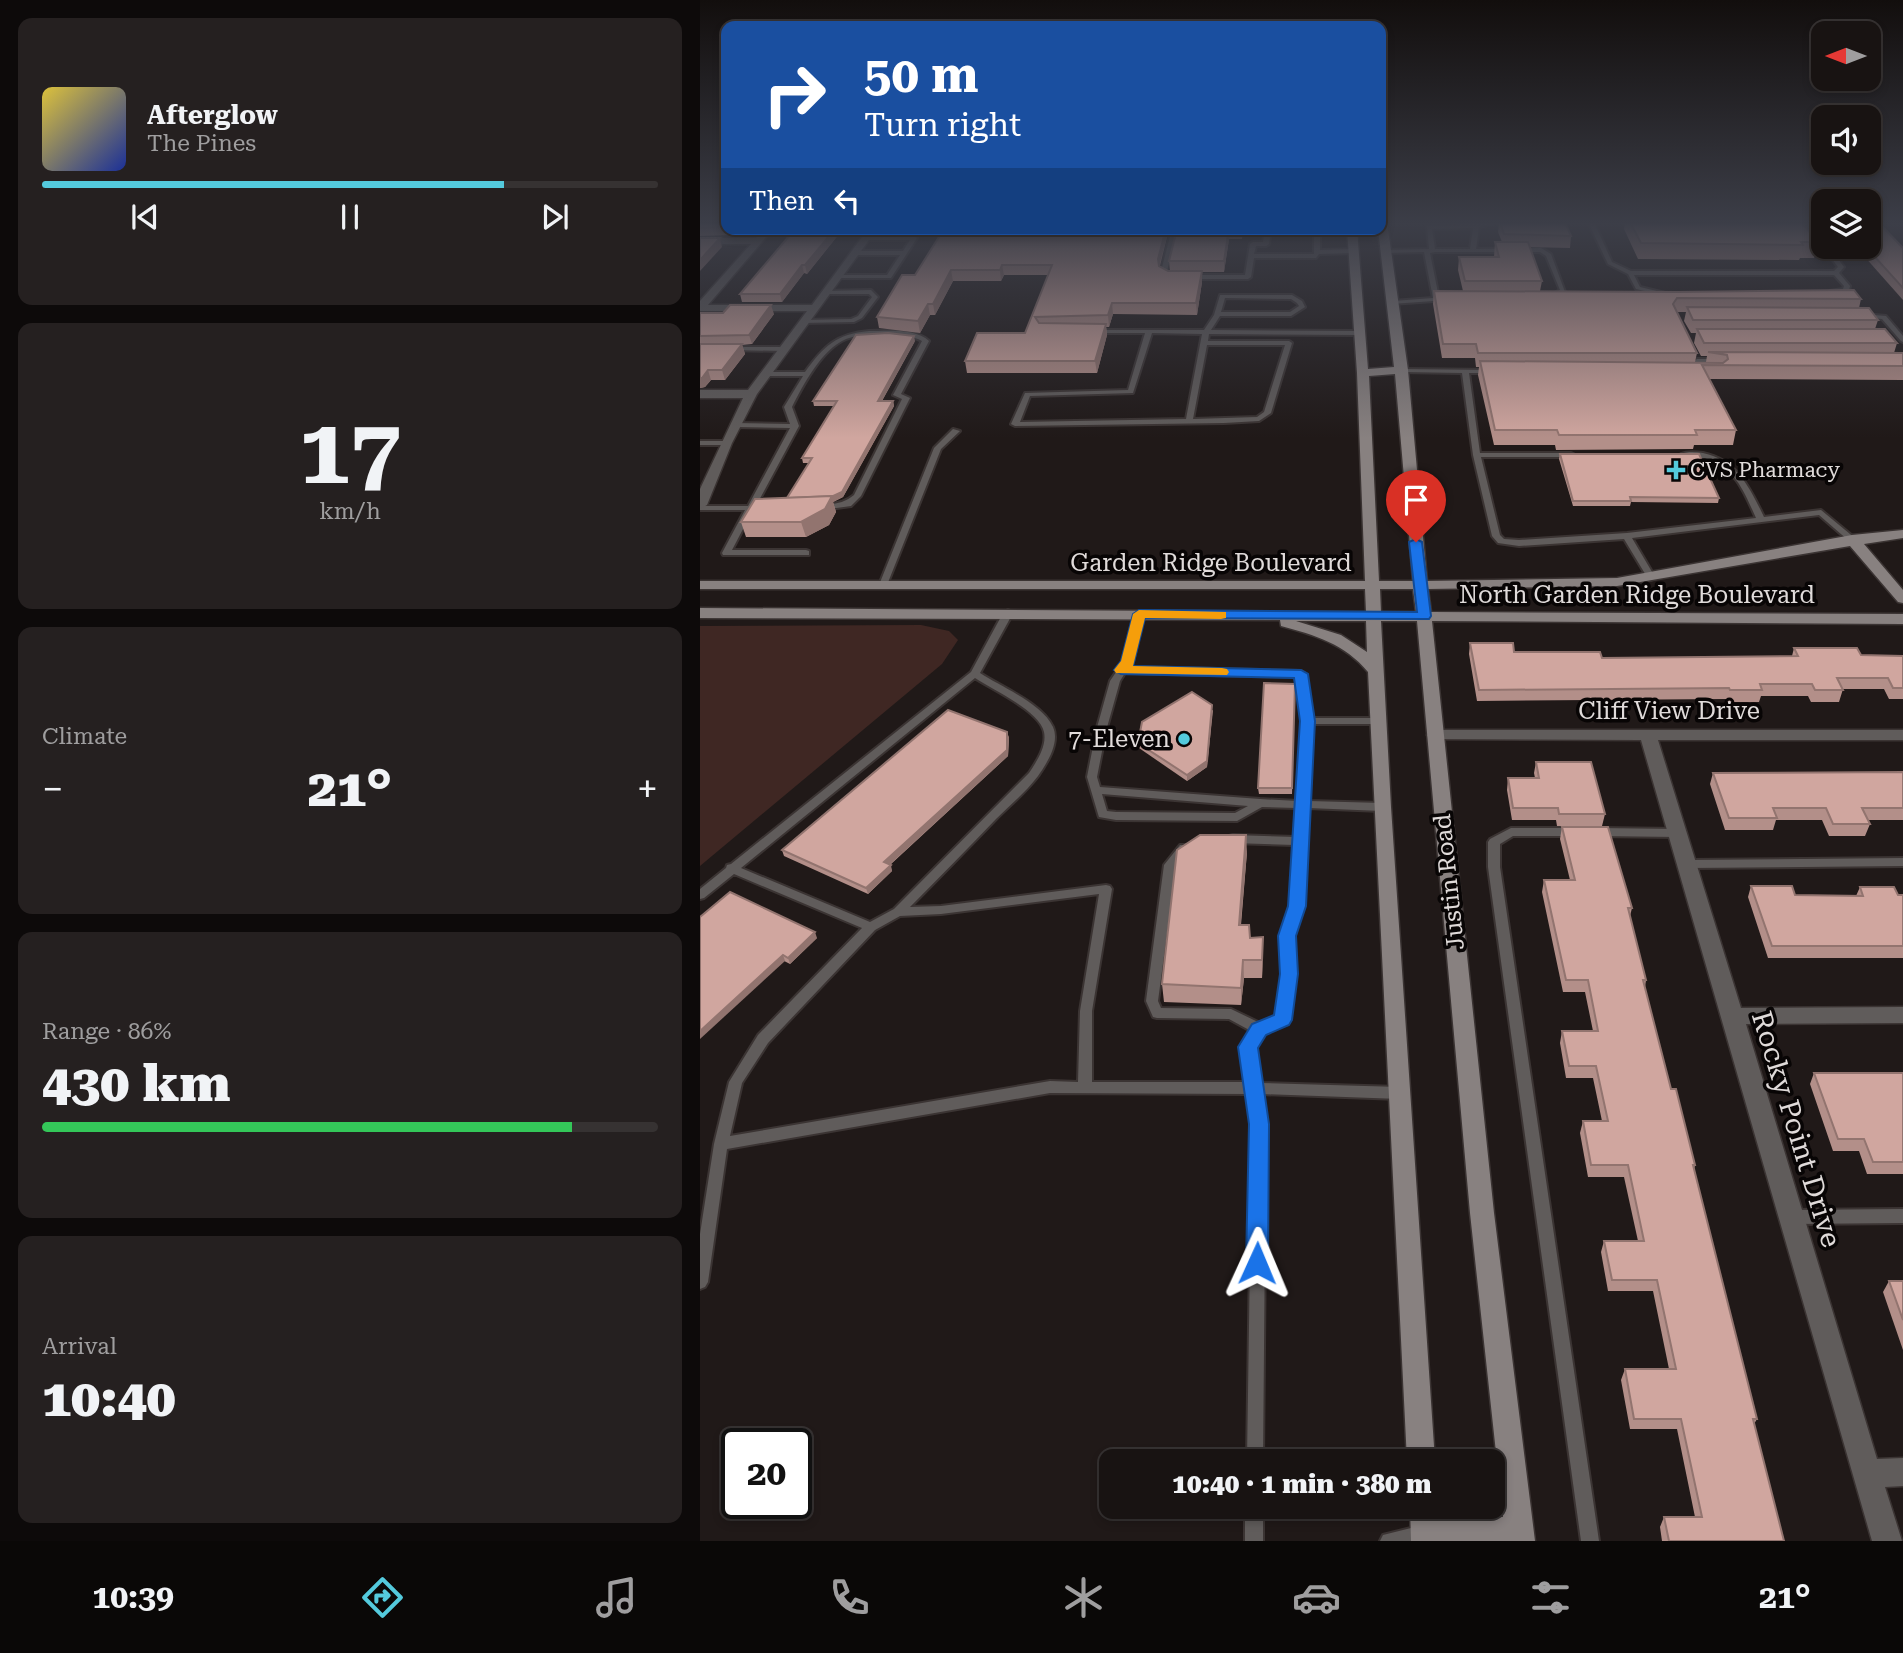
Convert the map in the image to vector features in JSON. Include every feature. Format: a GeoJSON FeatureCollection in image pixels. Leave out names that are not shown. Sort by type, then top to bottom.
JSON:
{"type":"FeatureCollection","features":[{"type":"Feature","properties":{"kind":"main road","name":"Justin Road"},"geometry":{"type":"LineString","coordinates":[[1365,294],[1360,333],[1371,586],[1420,1449]]}},
{"type":"Feature","properties":{"kind":"main road","name":"Justin Road"},"geometry":{"type":"LineString","coordinates":[[1389,294],[1393,303],[1402,370],[1420,587],[1482,1213],[1519,1536]]}},
{"type":"Feature","properties":{"kind":"main road"},"geometry":{"type":"LineString","coordinates":[[1363,373],[1402,370]]}},
{"type":"Feature","properties":{"kind":"main road","name":"Garden Ridge Boulevard"},"geometry":{"type":"LineString","coordinates":[[700,585],[1420,587],[1618,582],[1852,539],[1903,534]]}},
{"type":"Feature","properties":{"kind":"main road"},"geometry":{"type":"LineString","coordinates":[[1852,539],[1903,599]]}},
{"type":"Feature","properties":{"kind":"main road"},"geometry":{"type":"LineString","coordinates":[[870,613],[883,585]]}},
{"type":"Feature","properties":{"kind":"main road"},"geometry":{"type":"LineString","coordinates":[[700,613],[1000,613]]}},
{"type":"Feature","properties":{"kind":"main road","name":"North Garden Ridge Boulevard"},"geometry":{"type":"LineString","coordinates":[[1000,613],[1903,619]]}},
{"type":"Feature","properties":{"kind":"main road"},"geometry":{"type":"LineString","coordinates":[[1234,615],[1322,631],[1353,648],[1365,657],[1376,671]]}},
{"type":"Feature","properties":{"kind":"main road"},"geometry":{"type":"LineString","coordinates":[[1425,1527],[1519,1536]]}},
{"type":"Feature","properties":{"kind":"street"},"geometry":{"type":"LineString","coordinates":[[701,504],[726,443],[751,394],[824,294]]}},
{"type":"Feature","properties":{"kind":"street"},"geometry":{"type":"LineString","coordinates":[[700,307],[813,308]]}},
{"type":"Feature","properties":{"kind":"street"},"geometry":{"type":"LineString","coordinates":[[700,394],[751,394]]}},
{"type":"Feature","properties":{"kind":"street","name":"Cliff View Drive"},"geometry":{"type":"LineString","coordinates":[[1435,735],[1903,736]]}},
{"type":"Feature","properties":{"kind":"street","name":"Rocky Point Drive"},"geometry":{"type":"LineString","coordinates":[[1648,735],[1887,1541]]}},
{"type":"Feature","properties":{"kind":"street"},"geometry":{"type":"LineString","coordinates":[[1733,1016],[1903,1015]]}},
{"type":"Feature","properties":{"kind":"street"},"geometry":{"type":"LineString","coordinates":[[1866,1473],[1903,1472]]}},
{"type":"Feature","properties":{"kind":"lane"},"geometry":{"type":"LineString","coordinates":[[803,322],[852,321],[860,317],[875,297],[873,294]]}},
{"type":"Feature","properties":{"kind":"lane"},"geometry":{"type":"LineString","coordinates":[[1435,294],[1436,299]]}},
{"type":"Feature","properties":{"kind":"lane"},"geometry":{"type":"LineString","coordinates":[[1545,299],[1556,294]]}},
{"type":"Feature","properties":{"kind":"lane"},"geometry":{"type":"LineString","coordinates":[[1189,421],[1206,332],[1216,321],[1223,296],[1292,297],[1300,302],[1302,307],[1291,314],[1218,314]]}},
{"type":"Feature","properties":{"kind":"lane"},"geometry":{"type":"LineString","coordinates":[[1393,303],[1450,299]]}},
{"type":"Feature","properties":{"kind":"lane"},"geometry":{"type":"LineString","coordinates":[[1856,316],[1884,317],[1902,339]]}},
{"type":"Feature","properties":{"kind":"lane"},"geometry":{"type":"LineString","coordinates":[[1081,331],[1360,333]]}},
{"type":"Feature","properties":{"kind":"lane"},"geometry":{"type":"LineString","coordinates":[[1149,331],[1131,392],[1027,394],[1014,424],[1259,418],[1267,413],[1289,343],[1204,343]]}},
{"type":"Feature","properties":{"kind":"lane"},"geometry":{"type":"LineString","coordinates":[[796,425],[788,407],[801,379],[835,342],[855,334],[911,335],[922,337],[926,341],[897,395],[906,398],[857,495],[848,504],[818,508]]}},
{"type":"Feature","properties":{"kind":"lane"},"geometry":{"type":"LineString","coordinates":[[1888,338],[1902,339]]}},
{"type":"Feature","properties":{"kind":"lane"},"geometry":{"type":"LineString","coordinates":[[726,349],[784,349]]}},
{"type":"Feature","properties":{"kind":"lane"},"geometry":{"type":"LineString","coordinates":[[1692,349],[1702,372]]}},
{"type":"Feature","properties":{"kind":"lane"},"geometry":{"type":"LineString","coordinates":[[1697,361],[1724,361]]}},
{"type":"Feature","properties":{"kind":"lane"},"geometry":{"type":"LineString","coordinates":[[1402,370],[1493,371]]}},
{"type":"Feature","properties":{"kind":"lane"},"geometry":{"type":"LineString","coordinates":[[1465,371],[1477,455],[1496,536],[1501,541],[1519,543],[1627,536],[1821,512],[1852,539]]}},
{"type":"Feature","properties":{"kind":"lane"},"geometry":{"type":"LineString","coordinates":[[766,374],[807,374]]}},
{"type":"Feature","properties":{"kind":"lane"},"geometry":{"type":"LineString","coordinates":[[735,425],[796,425]]}},
{"type":"Feature","properties":{"kind":"lane"},"geometry":{"type":"LineString","coordinates":[[796,425],[726,553],[806,553]]}},
{"type":"Feature","properties":{"kind":"lane"},"geometry":{"type":"LineString","coordinates":[[883,585],[938,448],[956,431]]}},
{"type":"Feature","properties":{"kind":"lane"},"geometry":{"type":"LineString","coordinates":[[700,443],[726,443]]}},
{"type":"Feature","properties":{"kind":"lane"},"geometry":{"type":"LineString","coordinates":[[1676,454],[1704,454],[1719,458],[1742,480],[1761,519]]}},
{"type":"Feature","properties":{"kind":"lane"},"geometry":{"type":"LineString","coordinates":[[1477,455],[1580,455]]}},
{"type":"Feature","properties":{"kind":"lane"},"geometry":{"type":"LineString","coordinates":[[701,504],[779,508]]}},
{"type":"Feature","properties":{"kind":"lane"},"geometry":{"type":"LineString","coordinates":[[1627,536],[1651,577]]}},
{"type":"Feature","properties":{"kind":"lane"},"geometry":{"type":"LineString","coordinates":[[700,895],[975,674],[1000,613]]}},
{"type":"Feature","properties":{"kind":"lane"},"geometry":{"type":"LineString","coordinates":[[1139,614],[1128,662],[1115,681],[1092,777],[1103,814],[1237,817],[1260,803]]}},
{"type":"Feature","properties":{"kind":"lane"},"geometry":{"type":"LineString","coordinates":[[1121,670],[1301,674],[1308,721],[1297,906],[1287,936],[1289,974],[1283,1020],[1259,1029],[1248,1047],[1256,1088],[1259,1124],[1255,1449]]}},
{"type":"Feature","properties":{"kind":"lane"},"geometry":{"type":"LineString","coordinates":[[700,1282],[721,1144],[736,1082],[764,1039],[871,927],[898,912],[1033,775],[1049,748],[1051,738],[1045,719],[1034,709],[975,674]]}},
{"type":"Feature","properties":{"kind":"lane"},"geometry":{"type":"LineString","coordinates":[[1308,721],[1378,721]]}},
{"type":"Feature","properties":{"kind":"lane"},"geometry":{"type":"LineString","coordinates":[[1095,790],[1260,803],[1382,807]]}},
{"type":"Feature","properties":{"kind":"lane"},"geometry":{"type":"LineString","coordinates":[[1590,1541],[1494,867],[1494,842],[1511,832],[1678,833]]}},
{"type":"Feature","properties":{"kind":"lane"},"geometry":{"type":"LineString","coordinates":[[1217,839],[1300,841]]}},
{"type":"Feature","properties":{"kind":"lane"},"geometry":{"type":"LineString","coordinates":[[1195,841],[1184,847],[1170,865],[1152,1002],[1157,1013],[1231,1014],[1259,1029]]}},
{"type":"Feature","properties":{"kind":"lane"},"geometry":{"type":"LineString","coordinates":[[1688,864],[1903,862]]}},
{"type":"Feature","properties":{"kind":"lane"},"geometry":{"type":"LineString","coordinates":[[731,868],[871,927]]}},
{"type":"Feature","properties":{"kind":"lane"},"geometry":{"type":"LineString","coordinates":[[898,912],[941,910],[1106,889],[1086,1011],[1085,1088]]}},
{"type":"Feature","properties":{"kind":"lane"},"geometry":{"type":"LineString","coordinates":[[721,1144],[1049,1087],[1256,1088],[1400,1093]]}},
{"type":"Feature","properties":{"kind":"lane"},"geometry":{"type":"LineString","coordinates":[[1793,1217],[1903,1216]]}},
{"type":"Feature","properties":{"kind":"lane"},"geometry":{"type":"LineString","coordinates":[[1254,1519],[1254,1541]]}},
{"type":"Feature","properties":{"kind":"lane"},"geometry":{"type":"LineString","coordinates":[[1389,1541],[1425,1527]]}},
{"type":"Feature","properties":{"kind":"shaded area"},"geometry":{"type":"Polygon","coordinates":[[[921,625],[949,631],[958,640],[942,664],[700,866],[700,626],[921,625]]]}},
{"type":"Feature","properties":{"kind":"building"},"geometry":{"type":"Polygon","coordinates":[[[891,294],[938,294],[933,304],[928,304],[918,321],[877,317],[891,294]]]}},
{"type":"Feature","properties":{"kind":"building"},"geometry":{"type":"Polygon","coordinates":[[[1041,294],[1198,294],[1196,303],[1112,303],[1108,315],[1035,317],[1039,323],[1106,324],[1095,361],[965,361],[977,333],[1025,333],[1041,294]]]}},
{"type":"Feature","properties":{"kind":"building"},"geometry":{"type":"Polygon","coordinates":[[[1434,294],[1857,294],[1861,299],[1677,298],[1673,304],[1697,353],[1478,353],[1476,344],[1443,344],[1434,294]]]}},
{"type":"Feature","properties":{"kind":"building"},"geometry":{"type":"Polygon","coordinates":[[[730,305],[771,305],[749,335],[700,336],[700,313],[723,313],[730,305]]]}},
{"type":"Feature","properties":{"kind":"building"},"geometry":{"type":"Polygon","coordinates":[[[1687,307],[1869,308],[1878,320],[1693,320],[1687,307]]]}},
{"type":"Feature","properties":{"kind":"building"},"geometry":{"type":"Polygon","coordinates":[[[1697,329],[1885,329],[1897,343],[1704,343],[1697,329]]]}},
{"type":"Feature","properties":{"kind":"building"},"geometry":{"type":"Polygon","coordinates":[[[888,333],[914,336],[878,401],[893,401],[842,492],[831,497],[787,498],[812,458],[802,458],[837,401],[813,401],[856,335],[888,333]]]}},
{"type":"Feature","properties":{"kind":"building"},"geometry":{"type":"Polygon","coordinates":[[[700,344],[742,344],[722,370],[708,370],[700,378],[700,344]]]}},
{"type":"Feature","properties":{"kind":"building"},"geometry":{"type":"Polygon","coordinates":[[[1708,352],[1903,353],[1903,366],[1702,365],[1736,430],[1695,430],[1697,435],[1559,435],[1557,430],[1495,430],[1480,361],[1723,363],[1728,359],[1727,355],[1708,352]]]}},
{"type":"Feature","properties":{"kind":"building","name":"CVS Pharmacy"},"geometry":{"type":"Polygon","coordinates":[[[1560,454],[1699,454],[1719,498],[1630,497],[1631,501],[1573,501],[1560,454]]]}},
{"type":"Feature","properties":{"kind":"building"},"geometry":{"type":"Polygon","coordinates":[[[832,496],[825,509],[801,522],[741,522],[755,499],[832,496]]]}},
{"type":"Feature","properties":{"kind":"building"},"geometry":{"type":"Polygon","coordinates":[[[1470,643],[1513,643],[1514,652],[1600,652],[1602,658],[1798,656],[1794,648],[1857,648],[1861,655],[1903,656],[1903,688],[1893,688],[1888,678],[1837,678],[1843,690],[1815,690],[1812,684],[1760,684],[1762,690],[1479,690],[1470,643]]]}},
{"type":"Feature","properties":{"kind":"building"},"geometry":{"type":"Polygon","coordinates":[[[1264,683],[1295,684],[1292,788],[1258,788],[1264,683]]]}},
{"type":"Feature","properties":{"kind":"building"},"geometry":{"type":"Polygon","coordinates":[[[1192,692],[1212,705],[1207,761],[1187,775],[1138,743],[1142,722],[1192,692]]]}},
{"type":"Feature","properties":{"kind":"building"},"geometry":{"type":"Polygon","coordinates":[[[948,710],[1007,732],[1007,750],[884,862],[891,865],[866,888],[782,850],[948,710]]]}},
{"type":"Feature","properties":{"kind":"building"},"geometry":{"type":"Polygon","coordinates":[[[1536,762],[1591,762],[1605,814],[1559,814],[1558,808],[1513,808],[1508,778],[1539,778],[1536,762]]]}},
{"type":"Feature","properties":{"kind":"building"},"geometry":{"type":"Polygon","coordinates":[[[1903,772],[1903,808],[1862,808],[1870,824],[1833,824],[1826,808],[1773,808],[1777,818],[1729,818],[1713,773],[1903,772]]]}},
{"type":"Feature","properties":{"kind":"building"},"geometry":{"type":"Polygon","coordinates":[[[1562,827],[1608,827],[1632,908],[1628,908],[1646,980],[1643,980],[1671,1089],[1676,1089],[1784,1541],[1669,1541],[1664,1517],[1702,1517],[1681,1419],[1634,1419],[1625,1369],[1676,1369],[1657,1280],[1612,1280],[1604,1241],[1644,1241],[1628,1165],[1591,1165],[1583,1121],[1608,1121],[1596,1066],[1569,1066],[1562,1031],[1598,1031],[1588,980],[1566,980],[1544,880],[1575,880],[1562,827]]]}},
{"type":"Feature","properties":{"kind":"building"},"geometry":{"type":"Polygon","coordinates":[[[1200,835],[1246,835],[1239,925],[1249,925],[1250,938],[1263,937],[1262,960],[1243,960],[1241,988],[1162,984],[1177,850],[1200,835]]]}},
{"type":"Feature","properties":{"kind":"building"},"geometry":{"type":"Polygon","coordinates":[[[1751,886],[1792,886],[1795,895],[1863,896],[1860,887],[1894,887],[1898,895],[1903,895],[1903,946],[1772,946],[1751,886]]]}},
{"type":"Feature","properties":{"kind":"building"},"geometry":{"type":"Polygon","coordinates":[[[730,892],[815,932],[788,958],[783,955],[700,1031],[700,917],[730,892]]]}},
{"type":"Feature","properties":{"kind":"building"},"geometry":{"type":"Polygon","coordinates":[[[1814,1073],[1903,1073],[1903,1162],[1873,1162],[1864,1139],[1838,1139],[1814,1073]]]}},
{"type":"Feature","properties":{"kind":"building"},"geometry":{"type":"Polygon","coordinates":[[[1889,1281],[1903,1281],[1903,1320],[1889,1281]]]}},
{"type":"Feature","properties":{"kind":"slow traffic"},"geometry":{"type":"LineString","coordinates":[[1221,615],[1139,614],[1128,662],[1121,670],[1222,672]]}},
{"type":"Feature","properties":{"kind":"place","name":"CVS Pharmacy"},"geometry":{"type":"Point","coordinates":[1676,470]}},
{"type":"Feature","properties":{"kind":"place","name":"7-Eleven"},"geometry":{"type":"Point","coordinates":[1184,739]}},
{"type":"Feature","properties":{"kind":"route"},"geometry":{"type":"LineString","coordinates":[[1257,1263],[1259,1124],[1256,1088],[1248,1047],[1259,1029],[1283,1020],[1289,974],[1287,936],[1297,906],[1308,721],[1301,674],[1121,670],[1128,662],[1139,614],[1424,616],[1416,542]]}}]}
